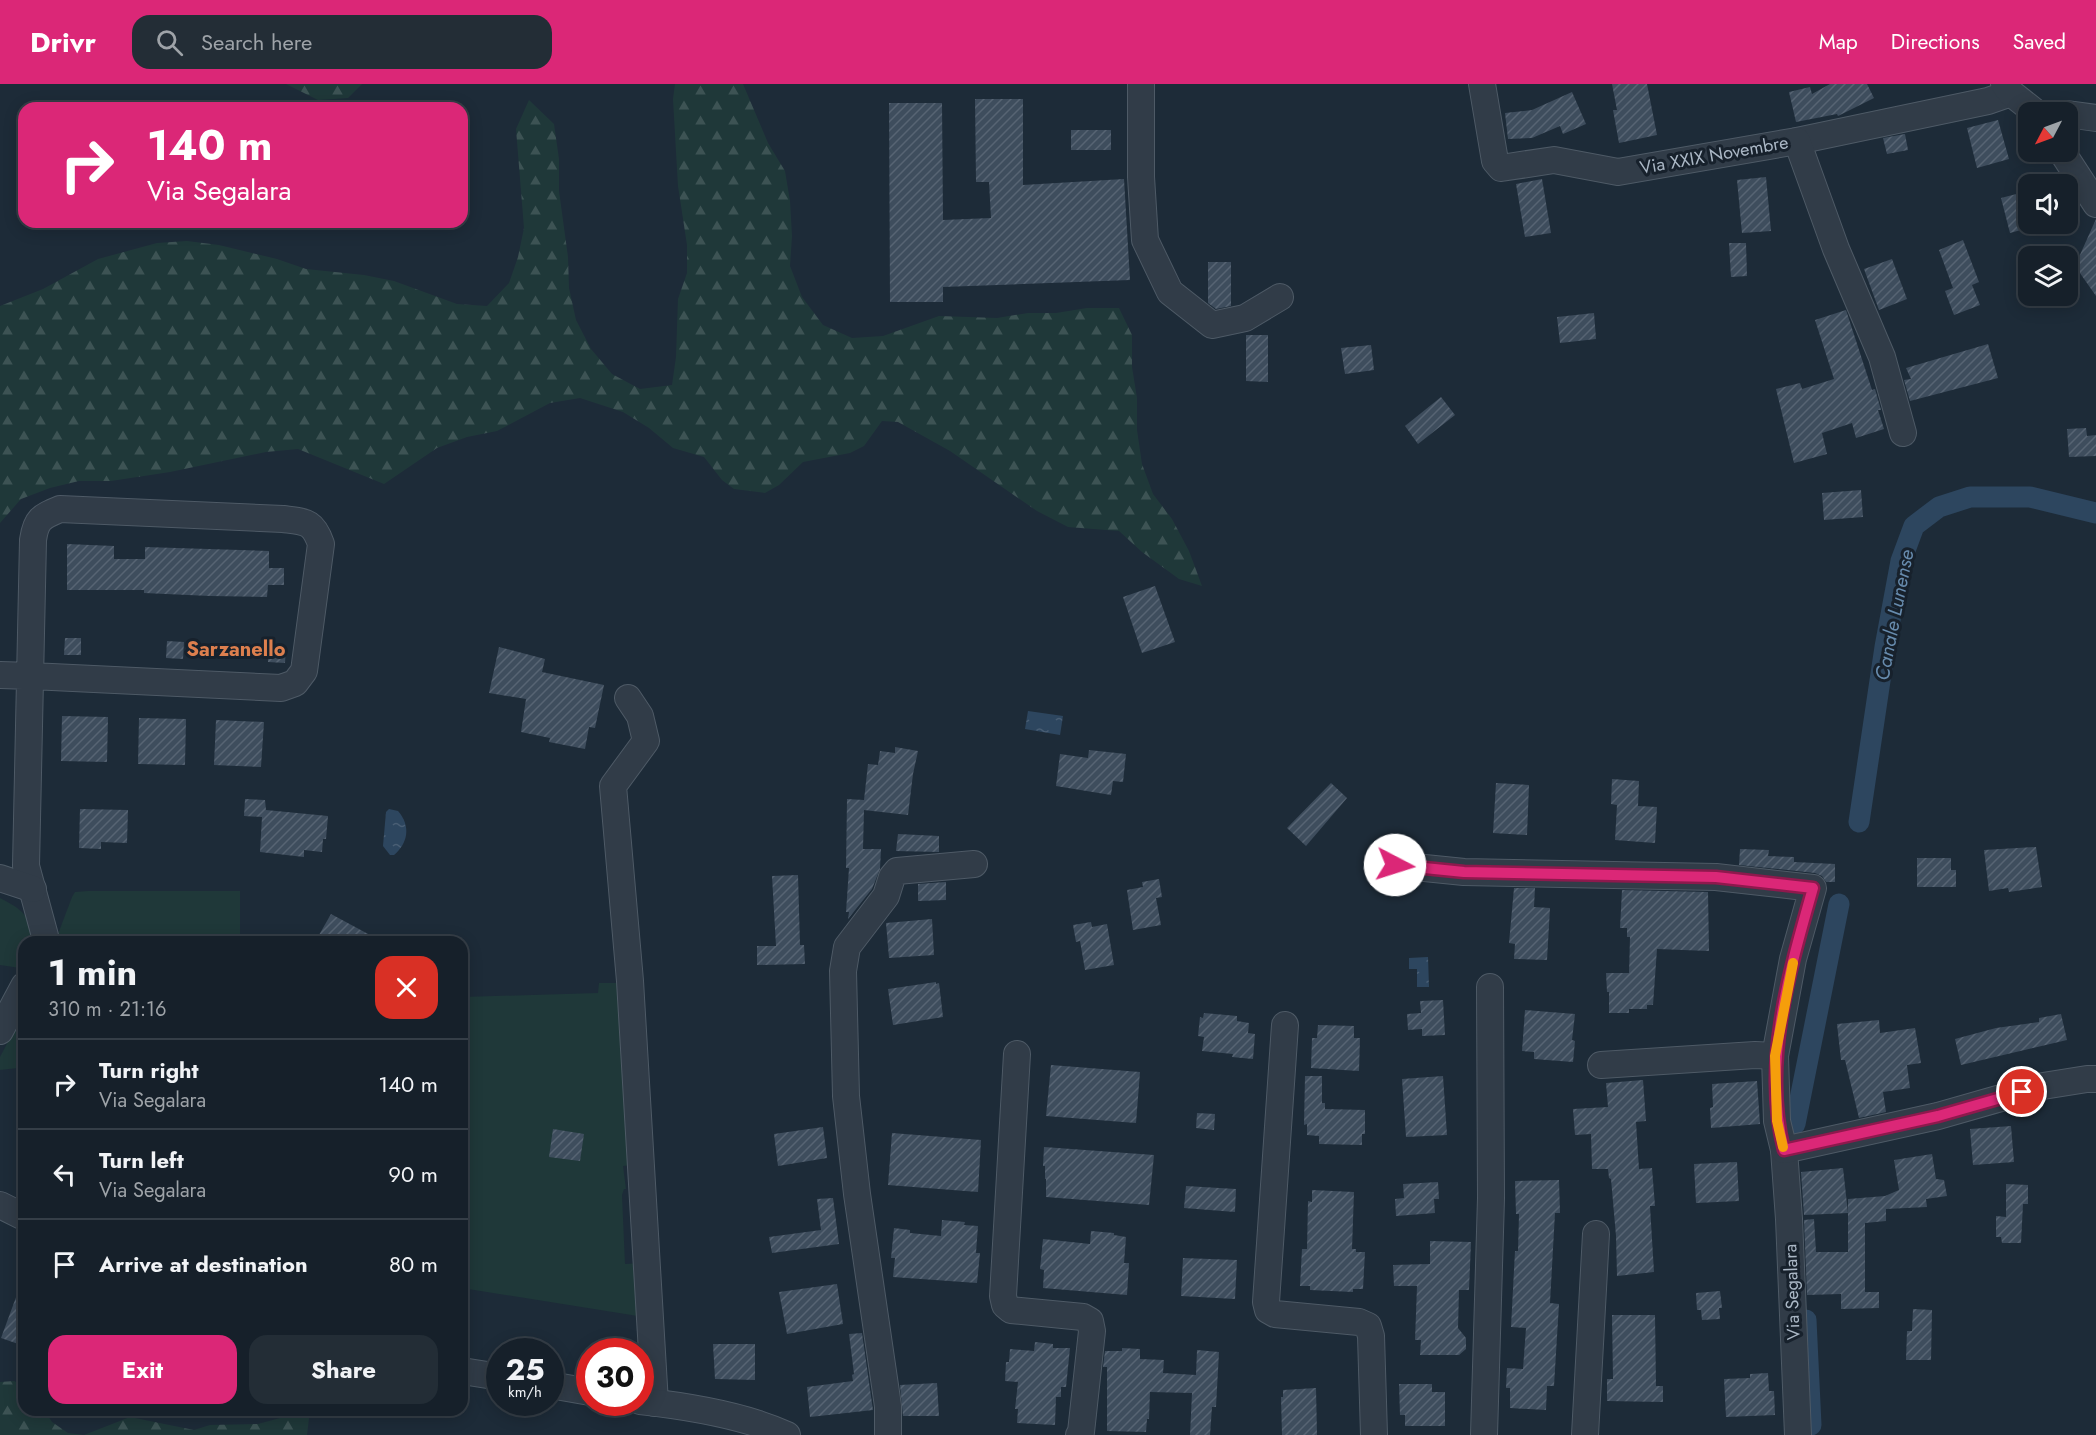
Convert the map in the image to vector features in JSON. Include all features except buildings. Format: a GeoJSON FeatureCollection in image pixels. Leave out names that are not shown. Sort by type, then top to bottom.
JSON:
{"type":"FeatureCollection","features":[{"type":"Feature","properties":{"kind":"street"},"geometry":{"type":"LineString","coordinates":[[1141,84],[1141,177],[1145,240],[1170,292],[1212,326],[1245,318],[1280,297]]}},
{"type":"Feature","properties":{"kind":"street","name":"Via XXIX Novembre"},"geometry":{"type":"LineString","coordinates":[[1482,84],[1495,161],[1501,168],[1554,160],[1618,172],[1797,141],[1988,101],[2008,89]]}},
{"type":"Feature","properties":{"kind":"street"},"geometry":{"type":"LineString","coordinates":[[2008,89],[2026,102]]}},
{"type":"Feature","properties":{"kind":"street"},"geometry":{"type":"LineString","coordinates":[[2078,116],[2096,118]]}},
{"type":"Feature","properties":{"kind":"street"},"geometry":{"type":"LineString","coordinates":[[1797,141],[1836,249],[1882,357],[1903,433]]}},
{"type":"Feature","properties":{"kind":"street"},"geometry":{"type":"LineString","coordinates":[[2069,162],[2096,204]]}},
{"type":"Feature","properties":{"kind":"street"},"geometry":{"type":"LineString","coordinates":[[0,675],[32,676],[281,688],[295,683],[304,671],[320,556],[321,544],[316,530],[303,521],[283,519],[60,509],[46,515],[36,525],[33,540],[32,676],[26,855],[45,936]]}},
{"type":"Feature","properties":{"kind":"street"},"geometry":{"type":"LineString","coordinates":[[628,698],[640,716],[645,741],[613,786],[630,981],[645,1338]]}},
{"type":"Feature","properties":{"kind":"street"},"geometry":{"type":"LineString","coordinates":[[888,1435],[886,1386],[857,1194],[846,1096],[843,971],[847,947],[886,896],[892,877],[897,871],[974,864]]}},
{"type":"Feature","properties":{"kind":"street","name":"Via Segalara"},"geometry":{"type":"LineString","coordinates":[[1395,865],[1464,872],[1716,877],[1813,888],[1793,959],[1775,1056],[1777,1121],[1784,1150],[1789,1219],[1798,1435]]}},
{"type":"Feature","properties":{"kind":"street"},"geometry":{"type":"LineString","coordinates":[[0,878],[33,890]]}},
{"type":"Feature","properties":{"kind":"street"},"geometry":{"type":"LineString","coordinates":[[1484,1435],[1491,1209],[1490,987]]}},
{"type":"Feature","properties":{"kind":"street"},"geometry":{"type":"LineString","coordinates":[[0,1031],[18,997]]}},
{"type":"Feature","properties":{"kind":"street"},"geometry":{"type":"LineString","coordinates":[[1285,1025],[1266,1302],[1268,1310],[1275,1314],[1359,1322],[1368,1326],[1371,1336],[1374,1435]]}},
{"type":"Feature","properties":{"kind":"street"},"geometry":{"type":"LineString","coordinates":[[1017,1054],[1003,1296],[1005,1305],[1011,1310],[1083,1317],[1090,1321],[1092,1331],[1080,1435]]}},
{"type":"Feature","properties":{"kind":"street"},"geometry":{"type":"LineString","coordinates":[[1601,1065],[1755,1055],[1775,1056]]}},
{"type":"Feature","properties":{"kind":"street"},"geometry":{"type":"LineString","coordinates":[[1784,1150],[1938,1116],[2043,1086],[2096,1079]]}},
{"type":"Feature","properties":{"kind":"street"},"geometry":{"type":"LineString","coordinates":[[0,1205],[18,1214]]}},
{"type":"Feature","properties":{"kind":"street"},"geometry":{"type":"LineString","coordinates":[[1585,1435],[1596,1233]]}},
{"type":"Feature","properties":{"kind":"street"},"geometry":{"type":"LineString","coordinates":[[468,1372],[486,1375]]}},
{"type":"Feature","properties":{"kind":"street"},"geometry":{"type":"LineString","coordinates":[[654,1403],[678,1405],[771,1428],[788,1435]]}},
{"type":"Feature","properties":{"kind":"green space"},"geometry":{"type":"Polygon","coordinates":[[[286,84],[362,84],[348,98],[318,100],[286,84]]]}},
{"type":"Feature","properties":{"kind":"green space"},"geometry":{"type":"Polygon","coordinates":[[[675,84],[743,84],[768,143],[785,171],[792,236],[790,266],[802,297],[823,325],[852,338],[883,336],[939,316],[997,318],[1087,308],[1119,308],[1132,335],[1132,367],[1142,464],[1153,494],[1172,519],[1189,551],[1202,586],[1179,579],[1142,552],[1119,531],[1068,527],[1037,511],[950,451],[898,422],[882,421],[864,446],[850,453],[803,462],[779,485],[765,493],[734,489],[722,480],[704,457],[673,448],[649,428],[623,412],[580,398],[550,403],[497,431],[467,437],[437,448],[384,484],[298,449],[266,452],[170,472],[111,481],[79,481],[50,488],[21,499],[0,523],[0,306],[43,289],[98,259],[157,243],[187,241],[219,245],[277,259],[306,269],[364,275],[394,281],[457,304],[487,306],[509,283],[518,257],[524,228],[516,129],[529,100],[554,124],[559,159],[559,191],[568,257],[569,288],[576,320],[591,349],[612,374],[640,389],[672,385],[676,357],[678,299],[687,273],[687,245],[678,186],[673,99],[675,84]]]}},
{"type":"Feature","properties":{"kind":"green space"},"geometry":{"type":"Polygon","coordinates":[[[240,891],[240,936],[57,936],[75,892],[240,891]]]}},
{"type":"Feature","properties":{"kind":"green space"},"geometry":{"type":"Polygon","coordinates":[[[0,898],[24,914],[30,926],[31,936],[18,936],[18,968],[0,965],[0,898]]]}},
{"type":"Feature","properties":{"kind":"green space"},"geometry":{"type":"Polygon","coordinates":[[[599,983],[617,983],[622,986],[634,1165],[623,1166],[626,1189],[622,1195],[625,1264],[643,1263],[644,1317],[468,1289],[468,997],[598,993],[599,983]]]}},
{"type":"Feature","properties":{"kind":"green space"},"geometry":{"type":"Polygon","coordinates":[[[18,1022],[18,1068],[0,1070],[0,1057],[18,1022]]]}},
{"type":"Feature","properties":{"kind":"green space"},"geometry":{"type":"Polygon","coordinates":[[[0,1382],[18,1383],[18,1416],[48,1416],[52,1422],[68,1433],[84,1435],[0,1435],[0,1382]]]}},
{"type":"Feature","properties":{"kind":"green space"},"geometry":{"type":"Polygon","coordinates":[[[288,1416],[302,1416],[309,1418],[307,1435],[84,1435],[130,1417],[194,1430],[210,1425],[258,1424],[288,1416]]]}},
{"type":"Feature","properties":{"kind":"water"},"geometry":{"type":"Polygon","coordinates":[[[1028,711],[1063,716],[1060,735],[1025,729],[1028,711]]]}},
{"type":"Feature","properties":{"kind":"water"},"geometry":{"type":"Polygon","coordinates":[[[389,809],[398,811],[406,828],[405,840],[394,855],[390,855],[383,846],[386,812],[389,809]]]}},
{"type":"Feature","properties":{"kind":"water"},"geometry":{"type":"Polygon","coordinates":[[[1428,957],[1429,987],[1417,987],[1417,969],[1409,969],[1409,958],[1428,957]]]}},
{"type":"Feature","properties":{"kind":"waterway","name":"Canale Lunense"},"geometry":{"type":"LineString","coordinates":[[1859,822],[1885,647],[1901,561],[1914,526],[1939,507],[1970,497],[2030,497],[2096,513]]}},
{"type":"Feature","properties":{"kind":"waterway","name":"Canale Lunense"},"geometry":{"type":"LineString","coordinates":[[1795,1124],[1839,904]]}},
{"type":"Feature","properties":{"kind":"waterway","name":"Canale Lunense"},"geometry":{"type":"LineString","coordinates":[[1806,1320],[1811,1425]]}},
{"type":"Feature","properties":{"kind":"slow traffic"},"geometry":{"type":"LineString","coordinates":[[1783,1147],[1777,1121],[1775,1056],[1793,963]]}},
{"type":"Feature","properties":{"kind":"district","name":"Sarzanello"},"geometry":{"type":"Point","coordinates":[236,649]}},
{"type":"Feature","properties":{"kind":"route"},"geometry":{"type":"LineString","coordinates":[[1395,865],[1464,872],[1716,877],[1813,888],[1793,959],[1775,1056],[1777,1121],[1784,1150],[1938,1116],[2022,1092]]}}]}
